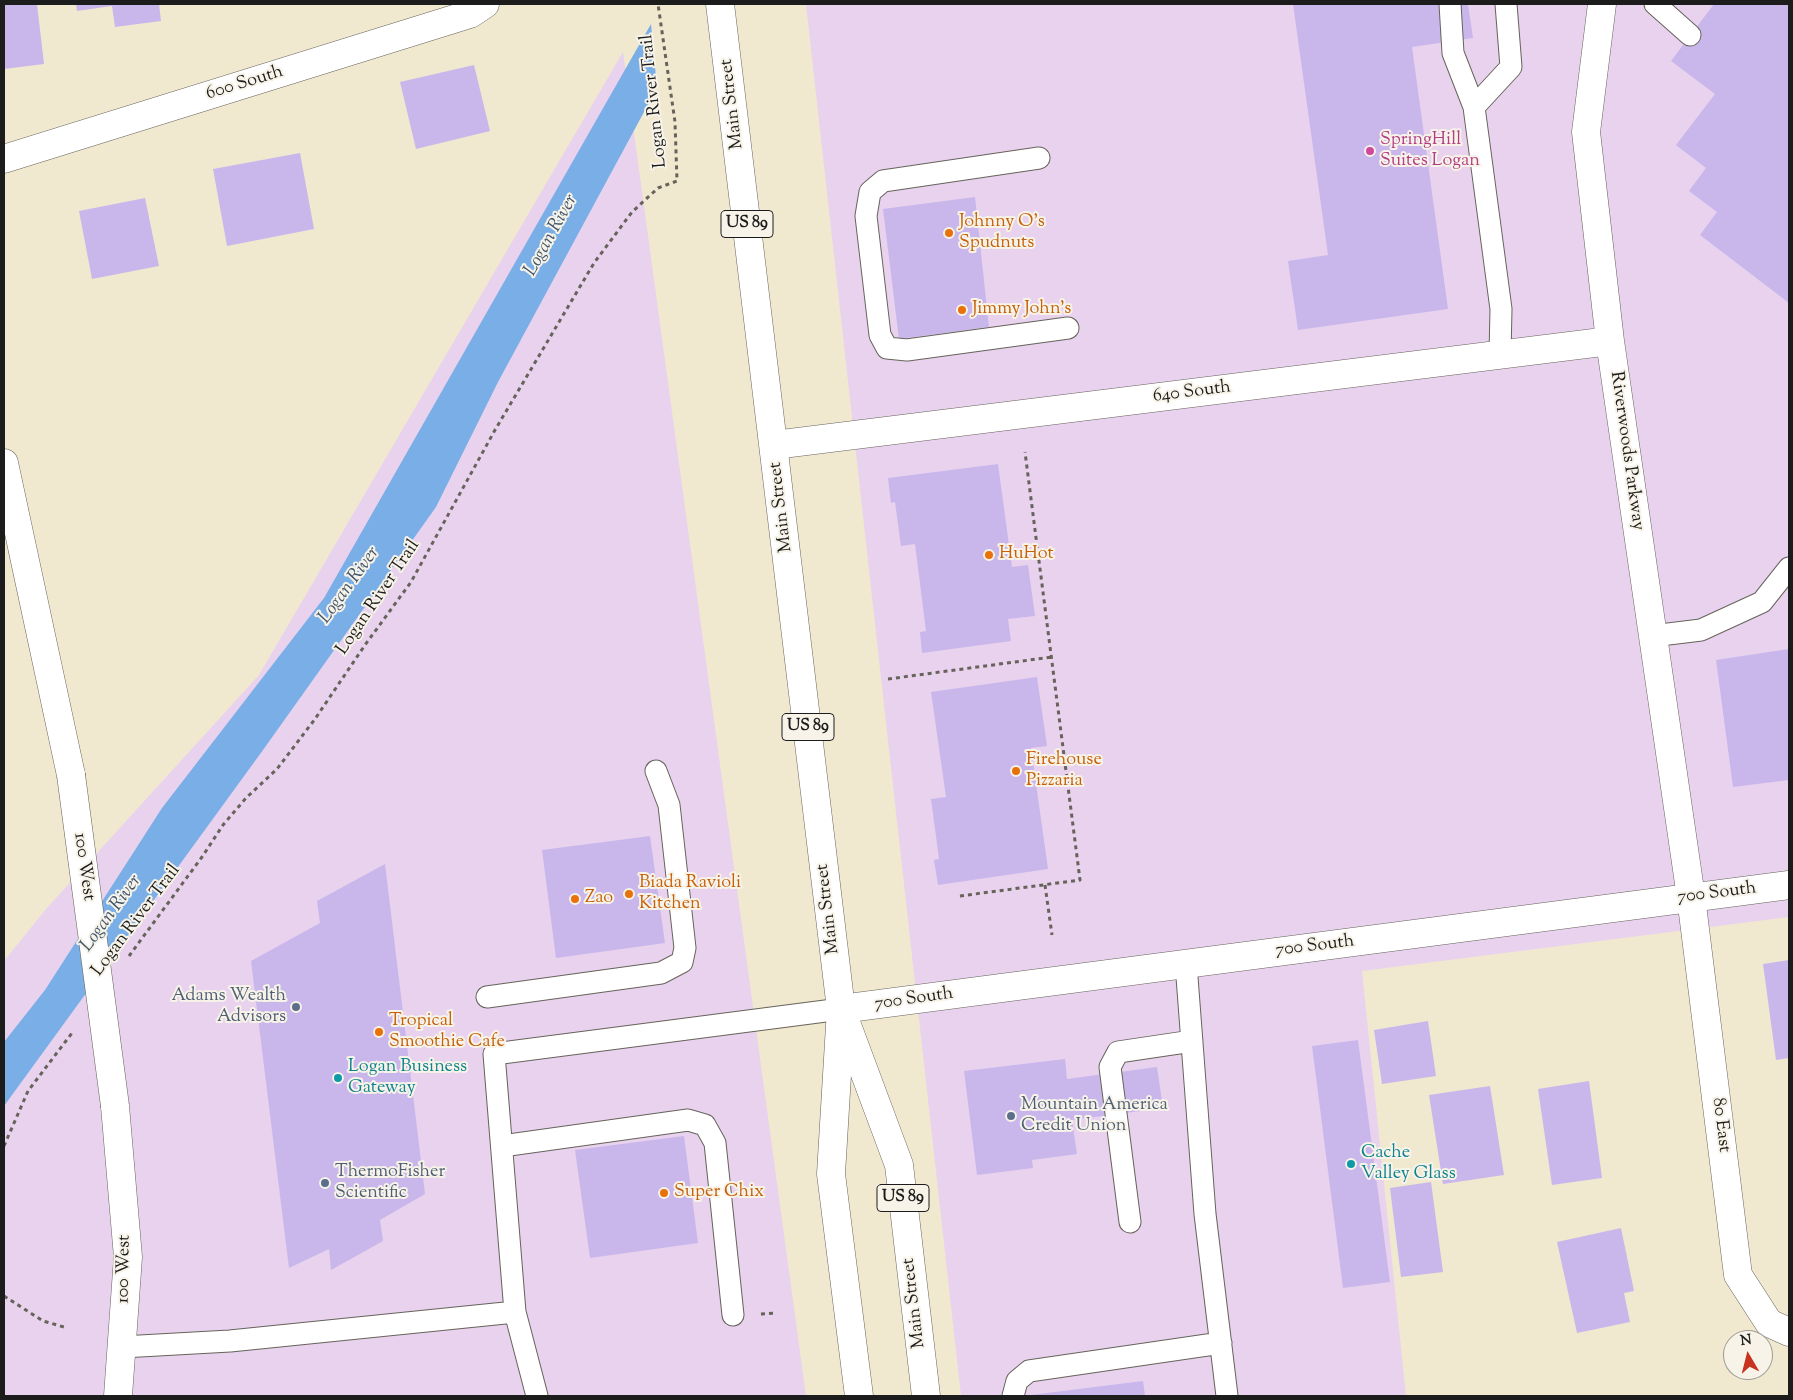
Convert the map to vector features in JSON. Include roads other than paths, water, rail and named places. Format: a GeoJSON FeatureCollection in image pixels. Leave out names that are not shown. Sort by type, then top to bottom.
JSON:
{"type":"FeatureCollection","features":[{"type":"Feature","properties":{"kind":"main road","name":"600 South"},"geometry":{"type":"LineString","coordinates":[[4,159],[470,14],[485,4]]}},
{"type":"Feature","properties":{"kind":"main road","name":"Main Street"},"geometry":{"type":"LineString","coordinates":[[720,4],[841,1010],[831,1174],[859,1396]]}},
{"type":"Feature","properties":{"kind":"main road","name":"Riverwoods Parkway"},"geometry":{"type":"LineString","coordinates":[[1602,4],[1586,132],[1610,341],[1691,897]]}},
{"type":"Feature","properties":{"kind":"main road","name":"640 South"},"geometry":{"type":"LineString","coordinates":[[774,445],[1610,341]]}},
{"type":"Feature","properties":{"kind":"main road","name":"100 West"},"geometry":{"type":"LineString","coordinates":[[4,463],[71,775],[115,1106],[128,1257],[118,1396]]}},
{"type":"Feature","properties":{"kind":"main road","name":"700 South"},"geometry":{"type":"LineString","coordinates":[[841,1010],[1789,884]]}},
{"type":"Feature","properties":{"kind":"main road","name":"80 East"},"geometry":{"type":"LineString","coordinates":[[1691,897],[1738,1275],[1769,1323],[1789,1332]]}},
{"type":"Feature","properties":{"kind":"main road","name":"Main Street"},"geometry":{"type":"LineString","coordinates":[[841,1010],[898,1164],[926,1396]]}},
{"type":"Feature","properties":{"kind":"lane"},"geometry":{"type":"LineString","coordinates":[[1450,4],[1452,52],[1474,107],[1501,309],[1500,354]]}},
{"type":"Feature","properties":{"kind":"lane"},"geometry":{"type":"LineString","coordinates":[[1474,107],[1511,67],[1506,4]]}},
{"type":"Feature","properties":{"kind":"lane"},"geometry":{"type":"LineString","coordinates":[[1655,4],[1690,35]]}},
{"type":"Feature","properties":{"kind":"lane"},"geometry":{"type":"LineString","coordinates":[[1039,158],[883,181],[870,192],[866,216],[880,335],[887,348],[907,350],[1068,328]]}},
{"type":"Feature","properties":{"kind":"lane"},"geometry":{"type":"LineString","coordinates":[[1652,636],[1701,630],[1762,602],[1789,568]]}},
{"type":"Feature","properties":{"kind":"lane"},"geometry":{"type":"LineString","coordinates":[[487,997],[661,973],[682,962],[685,948],[668,805],[656,771]]}},
{"type":"Feature","properties":{"kind":"lane"},"geometry":{"type":"LineString","coordinates":[[1186,964],[1205,1214],[1227,1396]]}},
{"type":"Feature","properties":{"kind":"lane"},"geometry":{"type":"LineString","coordinates":[[537,1396],[515,1312],[494,1054],[841,1010]]}},
{"type":"Feature","properties":{"kind":"lane"},"geometry":{"type":"LineString","coordinates":[[1130,1222],[1110,1067],[1118,1052],[1192,1042]]}},
{"type":"Feature","properties":{"kind":"lane"},"geometry":{"type":"LineString","coordinates":[[502,1146],[688,1120],[705,1125],[715,1143],[732,1315]]}},
{"type":"Feature","properties":{"kind":"lane"},"geometry":{"type":"LineString","coordinates":[[122,1347],[230,1341],[515,1312]]}},
{"type":"Feature","properties":{"kind":"lane"},"geometry":{"type":"LineString","coordinates":[[1013,1396],[1017,1381],[1030,1371],[1221,1342]]}},
{"type":"Feature","properties":{"kind":"water","name":"Logan River"},"geometry":{"type":"Polygon","coordinates":[[[651,24],[657,88],[498,382],[436,507],[263,750],[4,1106],[4,1042],[45,990],[162,808],[324,598],[651,24]]]}},
{"type":"Feature","properties":{"kind":"place","name":"SpringHill Suites Logan"},"geometry":{"type":"Point","coordinates":[1370,151]}},
{"type":"Feature","properties":{"kind":"place","name":"Johnny O's Spudnuts"},"geometry":{"type":"Point","coordinates":[949,233]}},
{"type":"Feature","properties":{"kind":"place","name":"Jimmy John's"},"geometry":{"type":"Point","coordinates":[962,310]}},
{"type":"Feature","properties":{"kind":"place","name":"HuHot"},"geometry":{"type":"Point","coordinates":[989,555]}},
{"type":"Feature","properties":{"kind":"place","name":"Firehouse Pizzaria"},"geometry":{"type":"Point","coordinates":[1016,771]}},
{"type":"Feature","properties":{"kind":"place","name":"Biada Ravioli Kitchen"},"geometry":{"type":"Point","coordinates":[629,894]}},
{"type":"Feature","properties":{"kind":"place","name":"Zao"},"geometry":{"type":"Point","coordinates":[575,899]}},
{"type":"Feature","properties":{"kind":"place","name":"Adams Wealth Advisors"},"geometry":{"type":"Point","coordinates":[296,1007]}},
{"type":"Feature","properties":{"kind":"place","name":"Tropical Smoothie Cafe"},"geometry":{"type":"Point","coordinates":[379,1032]}},
{"type":"Feature","properties":{"kind":"place","name":"Logan Business Gateway"},"geometry":{"type":"Point","coordinates":[338,1078]}},
{"type":"Feature","properties":{"kind":"place","name":"Mountain America Credit Union"},"geometry":{"type":"Point","coordinates":[1011,1116]}},
{"type":"Feature","properties":{"kind":"place","name":"Cache Valley Glass"},"geometry":{"type":"Point","coordinates":[1351,1164]}},
{"type":"Feature","properties":{"kind":"place","name":"ThermoFisher Scientific"},"geometry":{"type":"Point","coordinates":[325,1183]}},
{"type":"Feature","properties":{"kind":"place","name":"Super Chix"},"geometry":{"type":"Point","coordinates":[664,1193]}}]}
